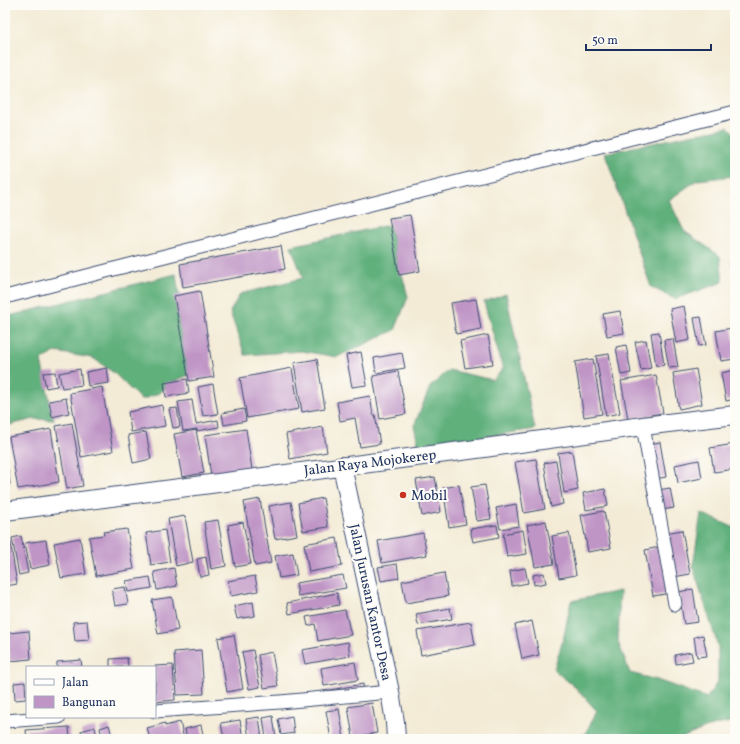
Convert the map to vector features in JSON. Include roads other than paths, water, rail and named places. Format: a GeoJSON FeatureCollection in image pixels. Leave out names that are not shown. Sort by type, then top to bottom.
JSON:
{"type":"FeatureCollection","features":[{"type":"Feature","properties":{"kind":"main road","name":"Jalan Raya Mojokerep"},"geometry":{"type":"LineString","coordinates":[[5,511],[735,415]]}},
{"type":"Feature","properties":{"kind":"main road","name":"Jalan Jurusan Kantor Desa"},"geometry":{"type":"LineString","coordinates":[[342,466],[390,692],[396,739]]}},
{"type":"Feature","properties":{"kind":"street"},"geometry":{"type":"LineString","coordinates":[[5,297],[735,112]]}},
{"type":"Feature","properties":{"kind":"street"},"geometry":{"type":"LineString","coordinates":[[643,426],[676,604]]}},
{"type":"Feature","properties":{"kind":"street"},"geometry":{"type":"LineString","coordinates":[[156,711],[390,692]]}},
{"type":"Feature","properties":{"kind":"street"},"geometry":{"type":"LineString","coordinates":[[5,721],[46,718]]}},
{"type":"Feature","properties":{"kind":"place","name":"Mobil"},"geometry":{"type":"Point","coordinates":[403,495]}}]}
